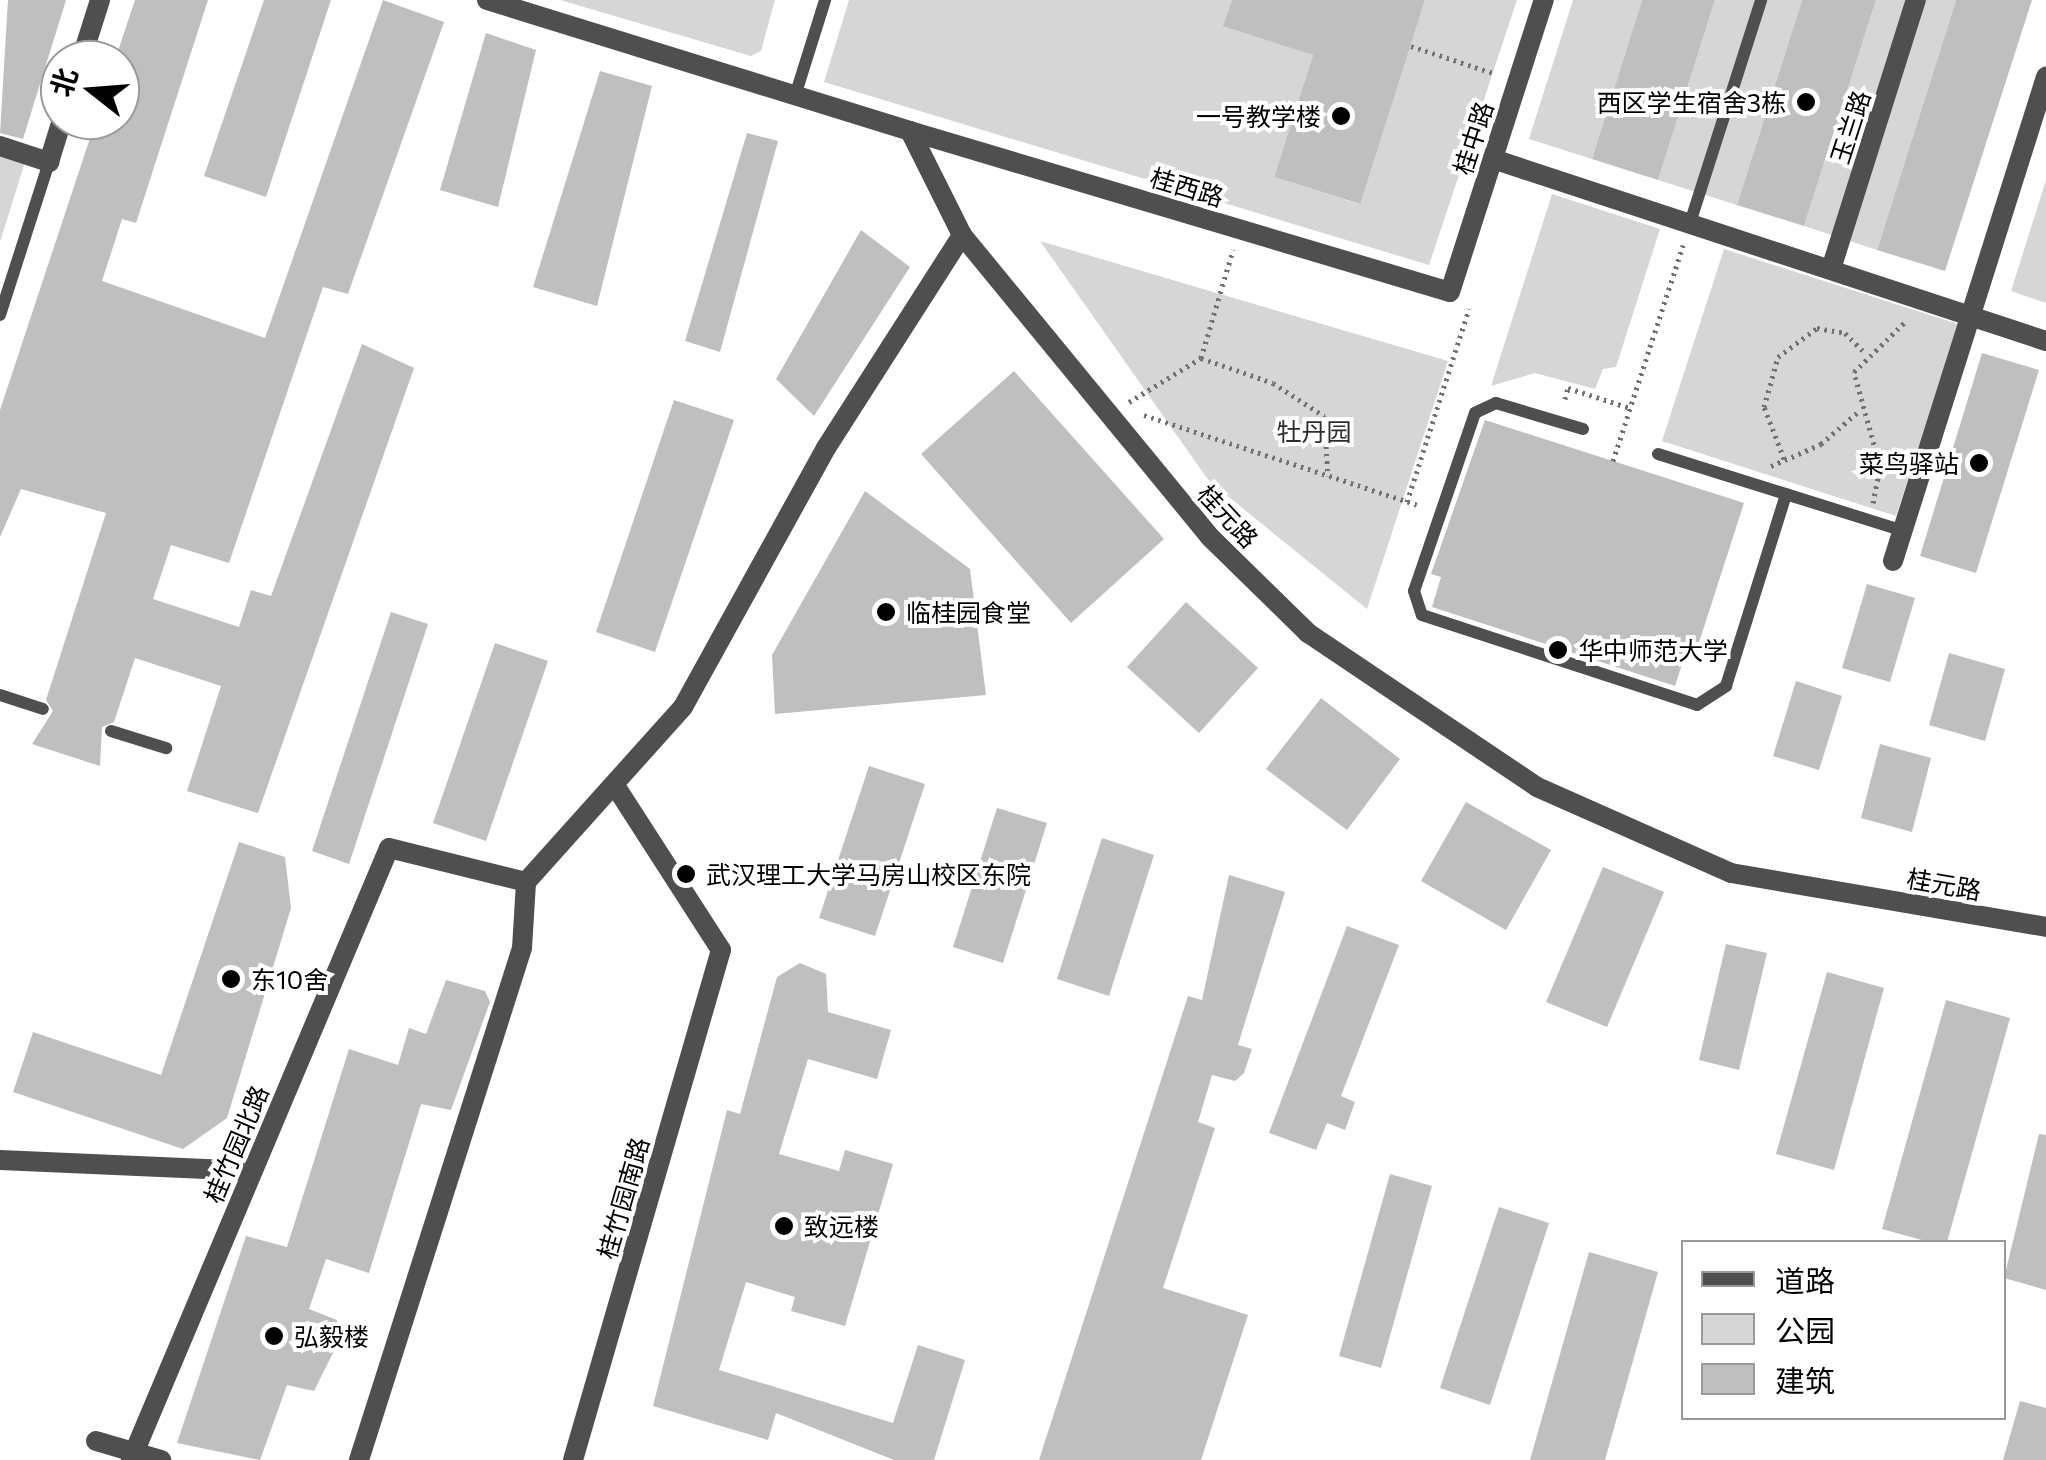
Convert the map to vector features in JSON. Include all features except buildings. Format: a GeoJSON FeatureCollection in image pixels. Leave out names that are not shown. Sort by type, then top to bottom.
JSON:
{"type":"FeatureCollection","features":[{"type":"Feature","properties":{"kind":"street"},"geometry":{"type":"LineString","coordinates":[[87,40],[100,0]]}},
{"type":"Feature","properties":{"kind":"street"},"geometry":{"type":"LineString","coordinates":[[487,0],[910,130]]}},
{"type":"Feature","properties":{"kind":"street","name":"桂中路"},"geometry":{"type":"LineString","coordinates":[[1450,292],[1544,0]]}},
{"type":"Feature","properties":{"kind":"street","name":"玉兰路"},"geometry":{"type":"LineString","coordinates":[[1831,269],[1916,0]]}},
{"type":"Feature","properties":{"kind":"street"},"geometry":{"type":"LineString","coordinates":[[1893,561],[2046,77]]}},
{"type":"Feature","properties":{"kind":"street","name":"桂西路"},"geometry":{"type":"LineString","coordinates":[[910,130],[1450,292]]}},
{"type":"Feature","properties":{"kind":"street","name":"桂元路"},"geometry":{"type":"LineString","coordinates":[[910,130],[962,235],[1209,536],[1308,633],[1537,788],[1731,872],[2046,928]]}},
{"type":"Feature","properties":{"kind":"street"},"geometry":{"type":"LineString","coordinates":[[0,146],[49,162],[56,140]]}},
{"type":"Feature","properties":{"kind":"street"},"geometry":{"type":"LineString","coordinates":[[1493,159],[2046,340]]}},
{"type":"Feature","properties":{"kind":"street"},"geometry":{"type":"LineString","coordinates":[[359,1460],[522,948],[526,882],[683,707],[826,448],[962,235]]}},
{"type":"Feature","properties":{"kind":"street","name":"桂竹园南路"},"geometry":{"type":"LineString","coordinates":[[573,1460],[720,950],[614,784]]}},
{"type":"Feature","properties":{"kind":"street","name":"桂竹园北路"},"geometry":{"type":"LineString","coordinates":[[132,1456],[389,848],[526,882]]}},
{"type":"Feature","properties":{"kind":"street"},"geometry":{"type":"LineString","coordinates":[[0,1160],[252,1170]]}},
{"type":"Feature","properties":{"kind":"street"},"geometry":{"type":"LineString","coordinates":[[96,1441],[132,1456],[161,1460]]}},
{"type":"Feature","properties":{"kind":"lane"},"geometry":{"type":"LineString","coordinates":[[795,96],[825,0]]}},
{"type":"Feature","properties":{"kind":"lane"},"geometry":{"type":"LineString","coordinates":[[1690,224],[1761,0]]}},
{"type":"Feature","properties":{"kind":"lane"},"geometry":{"type":"LineString","coordinates":[[0,315],[49,162]]}},
{"type":"Feature","properties":{"kind":"lane"},"geometry":{"type":"LineString","coordinates":[[1582,429],[1496,403],[1476,412],[1414,591],[1422,615],[1697,705],[1726,686],[1786,494]]}},
{"type":"Feature","properties":{"kind":"lane"},"geometry":{"type":"LineString","coordinates":[[1658,454],[1903,531]]}},
{"type":"Feature","properties":{"kind":"lane"},"geometry":{"type":"LineString","coordinates":[[0,695],[43,709]]}},
{"type":"Feature","properties":{"kind":"lane"},"geometry":{"type":"LineString","coordinates":[[111,731],[166,748]]}},
{"type":"Feature","properties":{"kind":"path"},"geometry":{"type":"LineString","coordinates":[[1410,46],[1518,81]]}},
{"type":"Feature","properties":{"kind":"path"},"geometry":{"type":"LineString","coordinates":[[1613,462],[1690,224]]}},
{"type":"Feature","properties":{"kind":"path"},"geometry":{"type":"LineString","coordinates":[[1240,229],[1200,358],[1160,390],[1116,406],[1417,505]]}},
{"type":"Feature","properties":{"kind":"path"},"geometry":{"type":"LineString","coordinates":[[1407,502],[1472,299],[1450,292]]}},
{"type":"Feature","properties":{"kind":"path"},"geometry":{"type":"LineString","coordinates":[[1868,520],[1880,466],[1859,412],[1853,380],[1866,354],[1902,327],[1914,297]]}},
{"type":"Feature","properties":{"kind":"path"},"geometry":{"type":"LineString","coordinates":[[1784,459],[1764,407],[1785,348],[1804,331],[1832,329],[1866,354]]}},
{"type":"Feature","properties":{"kind":"path"},"geometry":{"type":"LineString","coordinates":[[1200,358],[1273,384],[1324,416],[1328,476]]}},
{"type":"Feature","properties":{"kind":"path"},"geometry":{"type":"LineString","coordinates":[[1578,403],[1564,399],[1568,388],[1630,408]]}},
{"type":"Feature","properties":{"kind":"path"},"geometry":{"type":"LineString","coordinates":[[1759,485],[1784,459],[1822,444],[1859,412]]}},
{"type":"Feature","properties":{"kind":"green space"},"geometry":{"type":"Polygon","coordinates":[[[560,0],[775,0],[761,51],[751,56],[560,0]]]}},
{"type":"Feature","properties":{"kind":"green space"},"geometry":{"type":"Polygon","coordinates":[[[849,0],[1232,0],[1224,25],[1313,55],[1274,177],[1359,204],[1425,0],[1517,0],[1429,265],[824,82],[849,0]]]}},
{"type":"Feature","properties":{"kind":"green space"},"geometry":{"type":"Polygon","coordinates":[[[1573,0],[1642,0],[1592,159],[1529,139],[1573,0]]]}},
{"type":"Feature","properties":{"kind":"green space"},"geometry":{"type":"Polygon","coordinates":[[[1715,0],[1802,0],[1737,205],[1658,180],[1715,0]]]}},
{"type":"Feature","properties":{"kind":"green space"},"geometry":{"type":"Polygon","coordinates":[[[1876,0],[1956,0],[1877,250],[1804,226],[1876,0]]]}},
{"type":"Feature","properties":{"kind":"green space"},"geometry":{"type":"Polygon","coordinates":[[[0,154],[25,162],[0,242],[0,154]]]}},
{"type":"Feature","properties":{"kind":"green space"},"geometry":{"type":"Polygon","coordinates":[[[2046,180],[2046,303],[2011,291],[2046,180]]]}},
{"type":"Feature","properties":{"kind":"green space"},"geometry":{"type":"Polygon","coordinates":[[[1552,194],[1660,229],[1616,367],[1603,369],[1595,389],[1535,373],[1491,386],[1552,194]]]}},
{"type":"Feature","properties":{"kind":"green space","name":"牡丹园"},"geometry":{"type":"Polygon","coordinates":[[[1040,241],[1448,361],[1367,609],[1209,481],[1040,241]]]}},
{"type":"Feature","properties":{"kind":"green space"},"geometry":{"type":"Polygon","coordinates":[[[1724,249],[1958,324],[1896,516],[1662,441],[1724,249]]]}},
{"type":"Feature","properties":{"kind":"place","name":"西区学生宿舍3栋"},"geometry":{"type":"Point","coordinates":[1806,102]}},
{"type":"Feature","properties":{"kind":"place","name":"一号教学楼"},"geometry":{"type":"Point","coordinates":[1341,116]}},
{"type":"Feature","properties":{"kind":"place","name":"菜鸟驿站"},"geometry":{"type":"Point","coordinates":[1979,463]}},
{"type":"Feature","properties":{"kind":"place","name":"临桂园食堂"},"geometry":{"type":"Point","coordinates":[886,612]}},
{"type":"Feature","properties":{"kind":"place","name":"华中师范大学"},"geometry":{"type":"Point","coordinates":[1558,650]}},
{"type":"Feature","properties":{"kind":"place","name":"武汉理工大学马房山校区东院"},"geometry":{"type":"Point","coordinates":[686,874]}},
{"type":"Feature","properties":{"kind":"place","name":"东10舍"},"geometry":{"type":"Point","coordinates":[231,979]}},
{"type":"Feature","properties":{"kind":"place","name":"致远楼"},"geometry":{"type":"Point","coordinates":[784,1226]}},
{"type":"Feature","properties":{"kind":"place","name":"弘毅楼"},"geometry":{"type":"Point","coordinates":[274,1336]}}]}
